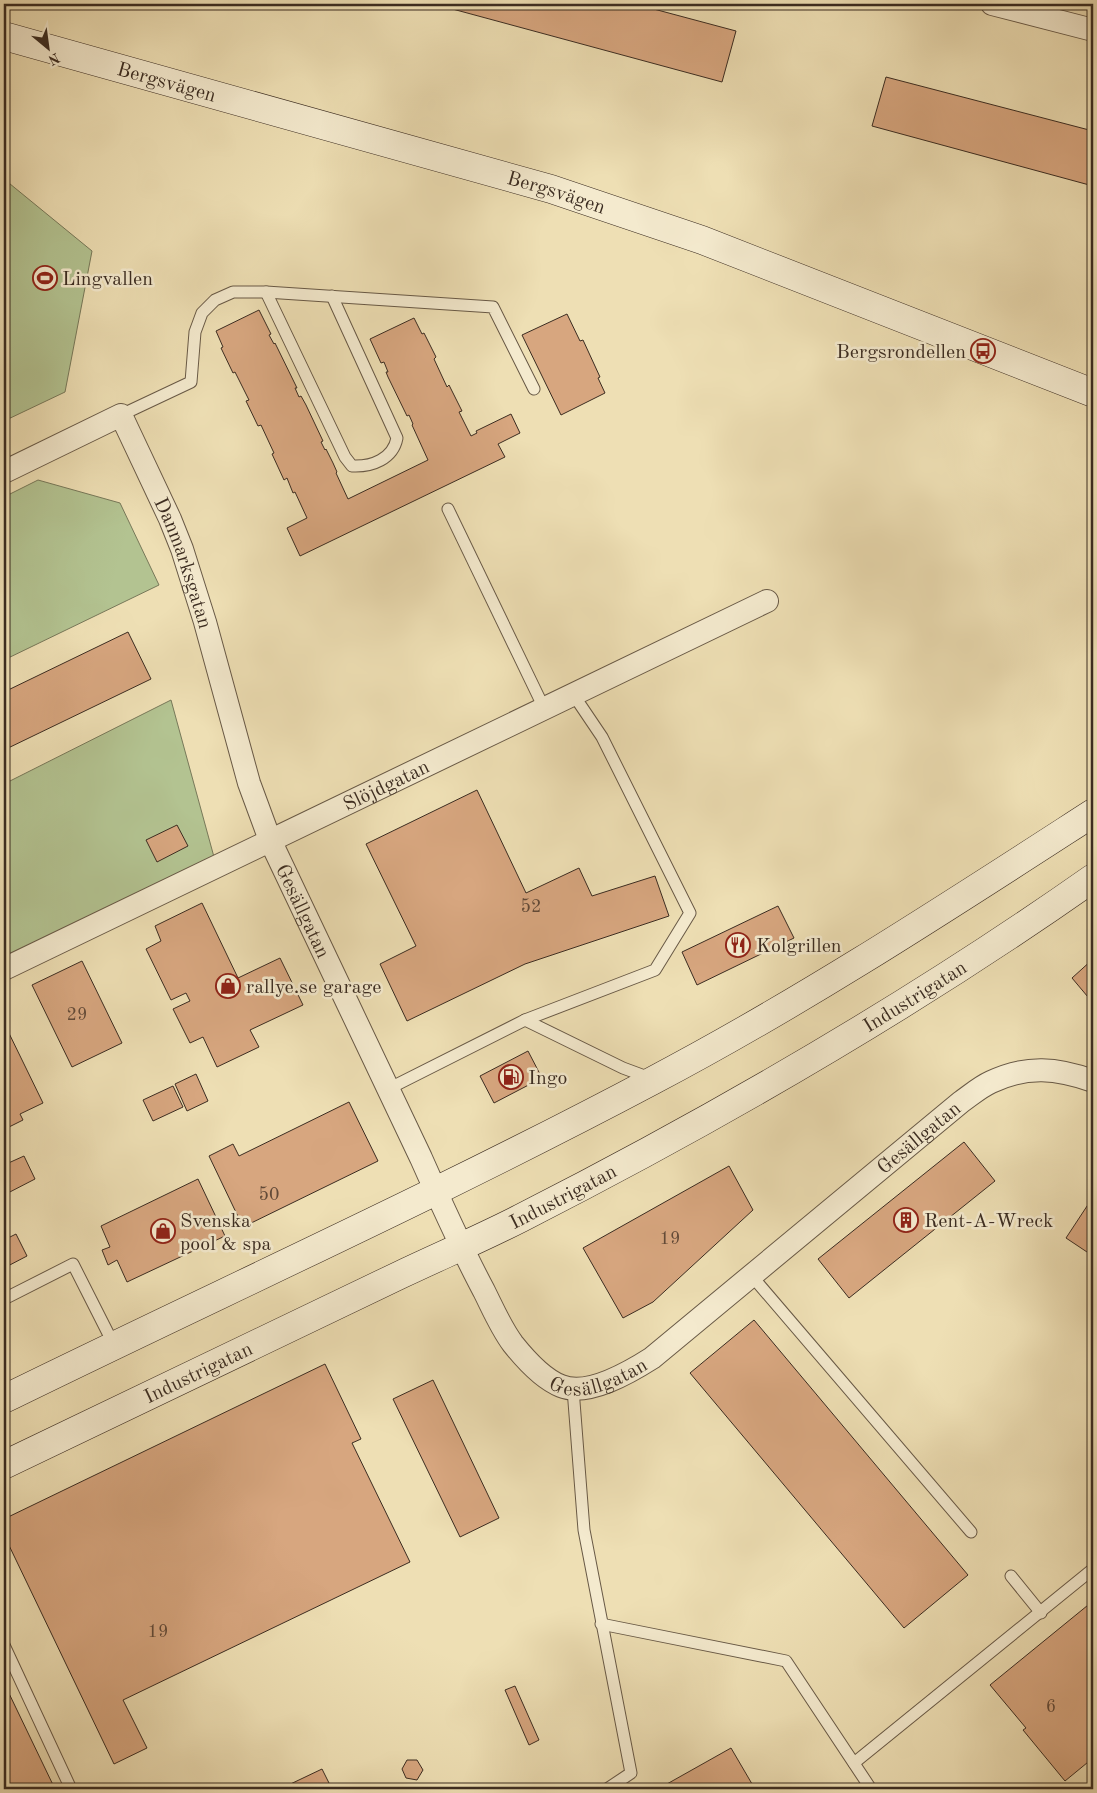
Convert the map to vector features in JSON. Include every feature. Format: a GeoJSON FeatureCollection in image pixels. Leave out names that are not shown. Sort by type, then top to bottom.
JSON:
{"type":"FeatureCollection","features":[{"type":"Feature","properties":{"kind":"main road","name":"Bergsvägen"},"geometry":{"type":"LineString","coordinates":[[4,36],[551,189],[702,240],[1093,393]]}},
{"type":"Feature","properties":{"kind":"main road"},"geometry":{"type":"LineString","coordinates":[[4,1399],[436,1191],[654,1080],[782,1008],[1093,813]]}},
{"type":"Feature","properties":{"kind":"main road","name":"Industrigatan"},"geometry":{"type":"LineString","coordinates":[[4,1465],[518,1219],[657,1146],[777,1080],[948,975],[1093,878]]}},
{"type":"Feature","properties":{"kind":"street"},"geometry":{"type":"LineString","coordinates":[[992,4],[1093,30]]}},
{"type":"Feature","properties":{"kind":"street"},"geometry":{"type":"LineString","coordinates":[[4,472],[121,415]]}},
{"type":"Feature","properties":{"kind":"street","name":"Danmarksgatan"},"geometry":{"type":"LineString","coordinates":[[121,415],[170,519],[182,549],[205,622],[249,783],[270,840]]}},
{"type":"Feature","properties":{"kind":"street","name":"Slöjdgatan"},"geometry":{"type":"LineString","coordinates":[[4,969],[767,601]]}},
{"type":"Feature","properties":{"kind":"street","name":"Gesällgatan"},"geometry":{"type":"LineString","coordinates":[[270,840],[502,1327],[514,1345],[548,1378],[561,1386],[573,1389],[592,1386],[631,1371],[652,1358],[961,1102],[990,1082],[1024,1070],[1048,1070],[1079,1076],[1093,1081]]}},
{"type":"Feature","properties":{"kind":"lane"},"geometry":{"type":"LineString","coordinates":[[121,415],[192,382],[195,332],[202,313],[215,300],[234,292],[266,292],[493,307],[534,389]]}},
{"type":"Feature","properties":{"kind":"lane"},"geometry":{"type":"LineString","coordinates":[[266,292],[345,457],[352,466],[363,467],[372,465],[387,457],[396,446],[397,438],[332,296]]}},
{"type":"Feature","properties":{"kind":"lane"},"geometry":{"type":"LineString","coordinates":[[448,509],[544,708]]}},
{"type":"Feature","properties":{"kind":"lane"},"geometry":{"type":"LineString","coordinates":[[388,1089],[524,1020],[655,970],[690,914],[602,737],[573,694]]}},
{"type":"Feature","properties":{"kind":"lane"},"geometry":{"type":"LineString","coordinates":[[524,1020],[624,1068],[654,1080]]}},
{"type":"Feature","properties":{"kind":"lane"},"geometry":{"type":"LineString","coordinates":[[4,1299],[73,1264],[114,1345]]}},
{"type":"Feature","properties":{"kind":"lane"},"geometry":{"type":"LineString","coordinates":[[751,1275],[971,1532]]}},
{"type":"Feature","properties":{"kind":"lane"},"geometry":{"type":"LineString","coordinates":[[573,1389],[584,1530],[631,1773],[607,1789]]}},
{"type":"Feature","properties":{"kind":"lane"},"geometry":{"type":"LineString","coordinates":[[854,1763],[1093,1569]]}},
{"type":"Feature","properties":{"kind":"lane"},"geometry":{"type":"LineString","coordinates":[[1011,1576],[1041,1613]]}},
{"type":"Feature","properties":{"kind":"lane"},"geometry":{"type":"LineString","coordinates":[[601,1624],[786,1661],[871,1789]]}},
{"type":"Feature","properties":{"kind":"lane"},"geometry":{"type":"LineString","coordinates":[[4,1645],[71,1789]]}},
{"type":"Feature","properties":{"kind":"green space","name":"Lingvallen"},"geometry":{"type":"Polygon","coordinates":[[[4,179],[92,251],[65,392],[4,421],[4,179]]]}},
{"type":"Feature","properties":{"kind":"green space"},"geometry":{"type":"Polygon","coordinates":[[[38,480],[120,503],[159,585],[4,660],[4,497],[38,480]]]}},
{"type":"Feature","properties":{"kind":"green space"},"geometry":{"type":"Polygon","coordinates":[[[171,700],[214,857],[4,959],[4,784],[171,700]]]}},
{"type":"Feature","properties":{"kind":"building"},"geometry":{"type":"Polygon","coordinates":[[[434,4],[635,4],[736,31],[722,82],[434,4]]]}},
{"type":"Feature","properties":{"kind":"building"},"geometry":{"type":"Polygon","coordinates":[[[886,77],[1093,131],[1093,186],[872,126],[886,77]]]}},
{"type":"Feature","properties":{"kind":"building"},"geometry":{"type":"Polygon","coordinates":[[[259,310],[271,334],[269,335],[275,343],[297,388],[295,388],[299,397],[301,396],[306,405],[323,441],[321,442],[333,463],[348,499],[428,460],[409,415],[407,416],[388,377],[384,362],[381,363],[370,339],[414,318],[436,357],[434,359],[447,387],[449,385],[462,411],[459,412],[471,436],[477,433],[476,431],[511,414],[520,433],[498,444],[505,457],[300,556],[287,528],[307,518],[287,478],[284,480],[261,425],[258,426],[246,401],[249,400],[221,348],[223,347],[216,331],[259,310]]]}},
{"type":"Feature","properties":{"kind":"building"},"geometry":{"type":"Polygon","coordinates":[[[567,314],[580,341],[583,340],[600,377],[598,378],[605,393],[561,415],[522,335],[567,314]]]}},
{"type":"Feature","properties":{"kind":"building"},"geometry":{"type":"Polygon","coordinates":[[[128,632],[151,679],[4,750],[4,692],[128,632]]]}},
{"type":"Feature","properties":{"kind":"building"},"geometry":{"type":"Polygon","coordinates":[[[477,790],[526,893],[579,868],[592,896],[655,876],[669,916],[525,964],[407,1021],[380,964],[416,946],[366,844],[477,790]]]}},
{"type":"Feature","properties":{"kind":"building"},"geometry":{"type":"Polygon","coordinates":[[[177,825],[188,846],[157,862],[146,840],[177,825]]]}},
{"type":"Feature","properties":{"kind":"building","name":"rallye.se garage"},"geometry":{"type":"Polygon","coordinates":[[[202,903],[238,978],[280,958],[303,1005],[250,1030],[259,1047],[217,1067],[203,1037],[190,1043],[173,1009],[190,1001],[186,993],[171,1000],[146,949],[161,941],[155,926],[202,903]]]}},
{"type":"Feature","properties":{"kind":"building","name":"Kolgrillen"},"geometry":{"type":"Polygon","coordinates":[[[778,906],[794,938],[697,985],[682,952],[778,906]]]}},
{"type":"Feature","properties":{"kind":"building"},"geometry":{"type":"Polygon","coordinates":[[[1093,959],[1093,1003],[1072,978],[1093,959]]]}},
{"type":"Feature","properties":{"kind":"building"},"geometry":{"type":"Polygon","coordinates":[[[82,961],[122,1043],[72,1067],[32,985],[82,961]]]}},
{"type":"Feature","properties":{"kind":"building"},"geometry":{"type":"Polygon","coordinates":[[[4,1023],[43,1103],[20,1114],[23,1120],[7,1128],[4,1122],[4,1023]]]}},
{"type":"Feature","properties":{"kind":"building","name":"Ingo"},"geometry":{"type":"Polygon","coordinates":[[[528,1051],[542,1078],[494,1103],[480,1076],[528,1051]]]}},
{"type":"Feature","properties":{"kind":"building"},"geometry":{"type":"Polygon","coordinates":[[[196,1074],[208,1101],[187,1111],[175,1084],[196,1074]]]}},
{"type":"Feature","properties":{"kind":"building"},"geometry":{"type":"Polygon","coordinates":[[[173,1086],[183,1107],[153,1121],[143,1100],[173,1086]]]}},
{"type":"Feature","properties":{"kind":"building"},"geometry":{"type":"Polygon","coordinates":[[[349,1102],[378,1161],[243,1227],[209,1156],[233,1144],[239,1156],[349,1102]]]}},
{"type":"Feature","properties":{"kind":"building","name":"Rent-A-Wreck"},"geometry":{"type":"Polygon","coordinates":[[[964,1142],[995,1181],[849,1298],[818,1259],[964,1142]]]}},
{"type":"Feature","properties":{"kind":"building"},"geometry":{"type":"Polygon","coordinates":[[[24,1156],[35,1179],[4,1195],[4,1165],[24,1156]]]}},
{"type":"Feature","properties":{"kind":"building"},"geometry":{"type":"Polygon","coordinates":[[[729,1166],[753,1210],[653,1302],[623,1318],[583,1248],[729,1166]]]}},
{"type":"Feature","properties":{"kind":"building","name":"Svenska pool & spa"},"geometry":{"type":"Polygon","coordinates":[[[198,1179],[225,1236],[127,1282],[117,1260],[108,1265],[102,1250],[110,1247],[101,1226],[198,1179]]]}},
{"type":"Feature","properties":{"kind":"building"},"geometry":{"type":"Polygon","coordinates":[[[1093,1197],[1093,1256],[1066,1238],[1093,1197]]]}},
{"type":"Feature","properties":{"kind":"building"},"geometry":{"type":"Polygon","coordinates":[[[16,1234],[27,1256],[4,1268],[4,1240],[16,1234]]]}},
{"type":"Feature","properties":{"kind":"building"},"geometry":{"type":"Polygon","coordinates":[[[754,1320],[968,1575],[904,1628],[690,1373],[754,1320]]]}},
{"type":"Feature","properties":{"kind":"building"},"geometry":{"type":"Polygon","coordinates":[[[325,1364],[361,1439],[352,1443],[410,1562],[123,1700],[147,1748],[114,1764],[4,1535],[4,1519],[325,1364]]]}},
{"type":"Feature","properties":{"kind":"building"},"geometry":{"type":"Polygon","coordinates":[[[433,1380],[499,1518],[460,1537],[393,1399],[433,1380]]]}},
{"type":"Feature","properties":{"kind":"building"},"geometry":{"type":"Polygon","coordinates":[[[1093,1601],[1093,1758],[1065,1781],[1023,1730],[1026,1728],[990,1685],[1093,1601]]]}},
{"type":"Feature","properties":{"kind":"building"},"geometry":{"type":"Polygon","coordinates":[[[4,1683],[55,1789],[4,1789],[4,1683]]]}},
{"type":"Feature","properties":{"kind":"building"},"geometry":{"type":"Polygon","coordinates":[[[515,1686],[539,1740],[529,1745],[505,1690],[515,1686]]]}},
{"type":"Feature","properties":{"kind":"building"},"geometry":{"type":"Polygon","coordinates":[[[731,1748],[755,1789],[658,1789],[731,1748]]]}},
{"type":"Feature","properties":{"kind":"building"},"geometry":{"type":"Polygon","coordinates":[[[407,1760],[417,1760],[423,1770],[417,1780],[406,1778],[402,1769],[407,1760]]]}},
{"type":"Feature","properties":{"kind":"building"},"geometry":{"type":"Polygon","coordinates":[[[322,1769],[332,1789],[280,1789],[322,1769]]]}},
{"type":"Feature","properties":{"kind":"place","name":"Lingvallen"},"geometry":{"type":"Point","coordinates":[45,278]}},
{"type":"Feature","properties":{"kind":"place","name":"Bergsrondellen"},"geometry":{"type":"Point","coordinates":[983,351]}},
{"type":"Feature","properties":{"kind":"place","name":"Kolgrillen"},"geometry":{"type":"Point","coordinates":[738,945]}},
{"type":"Feature","properties":{"kind":"place","name":"rallye.se garage"},"geometry":{"type":"Point","coordinates":[228,986]}},
{"type":"Feature","properties":{"kind":"place","name":"Ingo"},"geometry":{"type":"Point","coordinates":[511,1077]}},
{"type":"Feature","properties":{"kind":"place","name":"Rent-A-Wreck"},"geometry":{"type":"Point","coordinates":[906,1220]}},
{"type":"Feature","properties":{"kind":"place","name":"Svenska pool & spa"},"geometry":{"type":"Point","coordinates":[163,1231]}}]}
